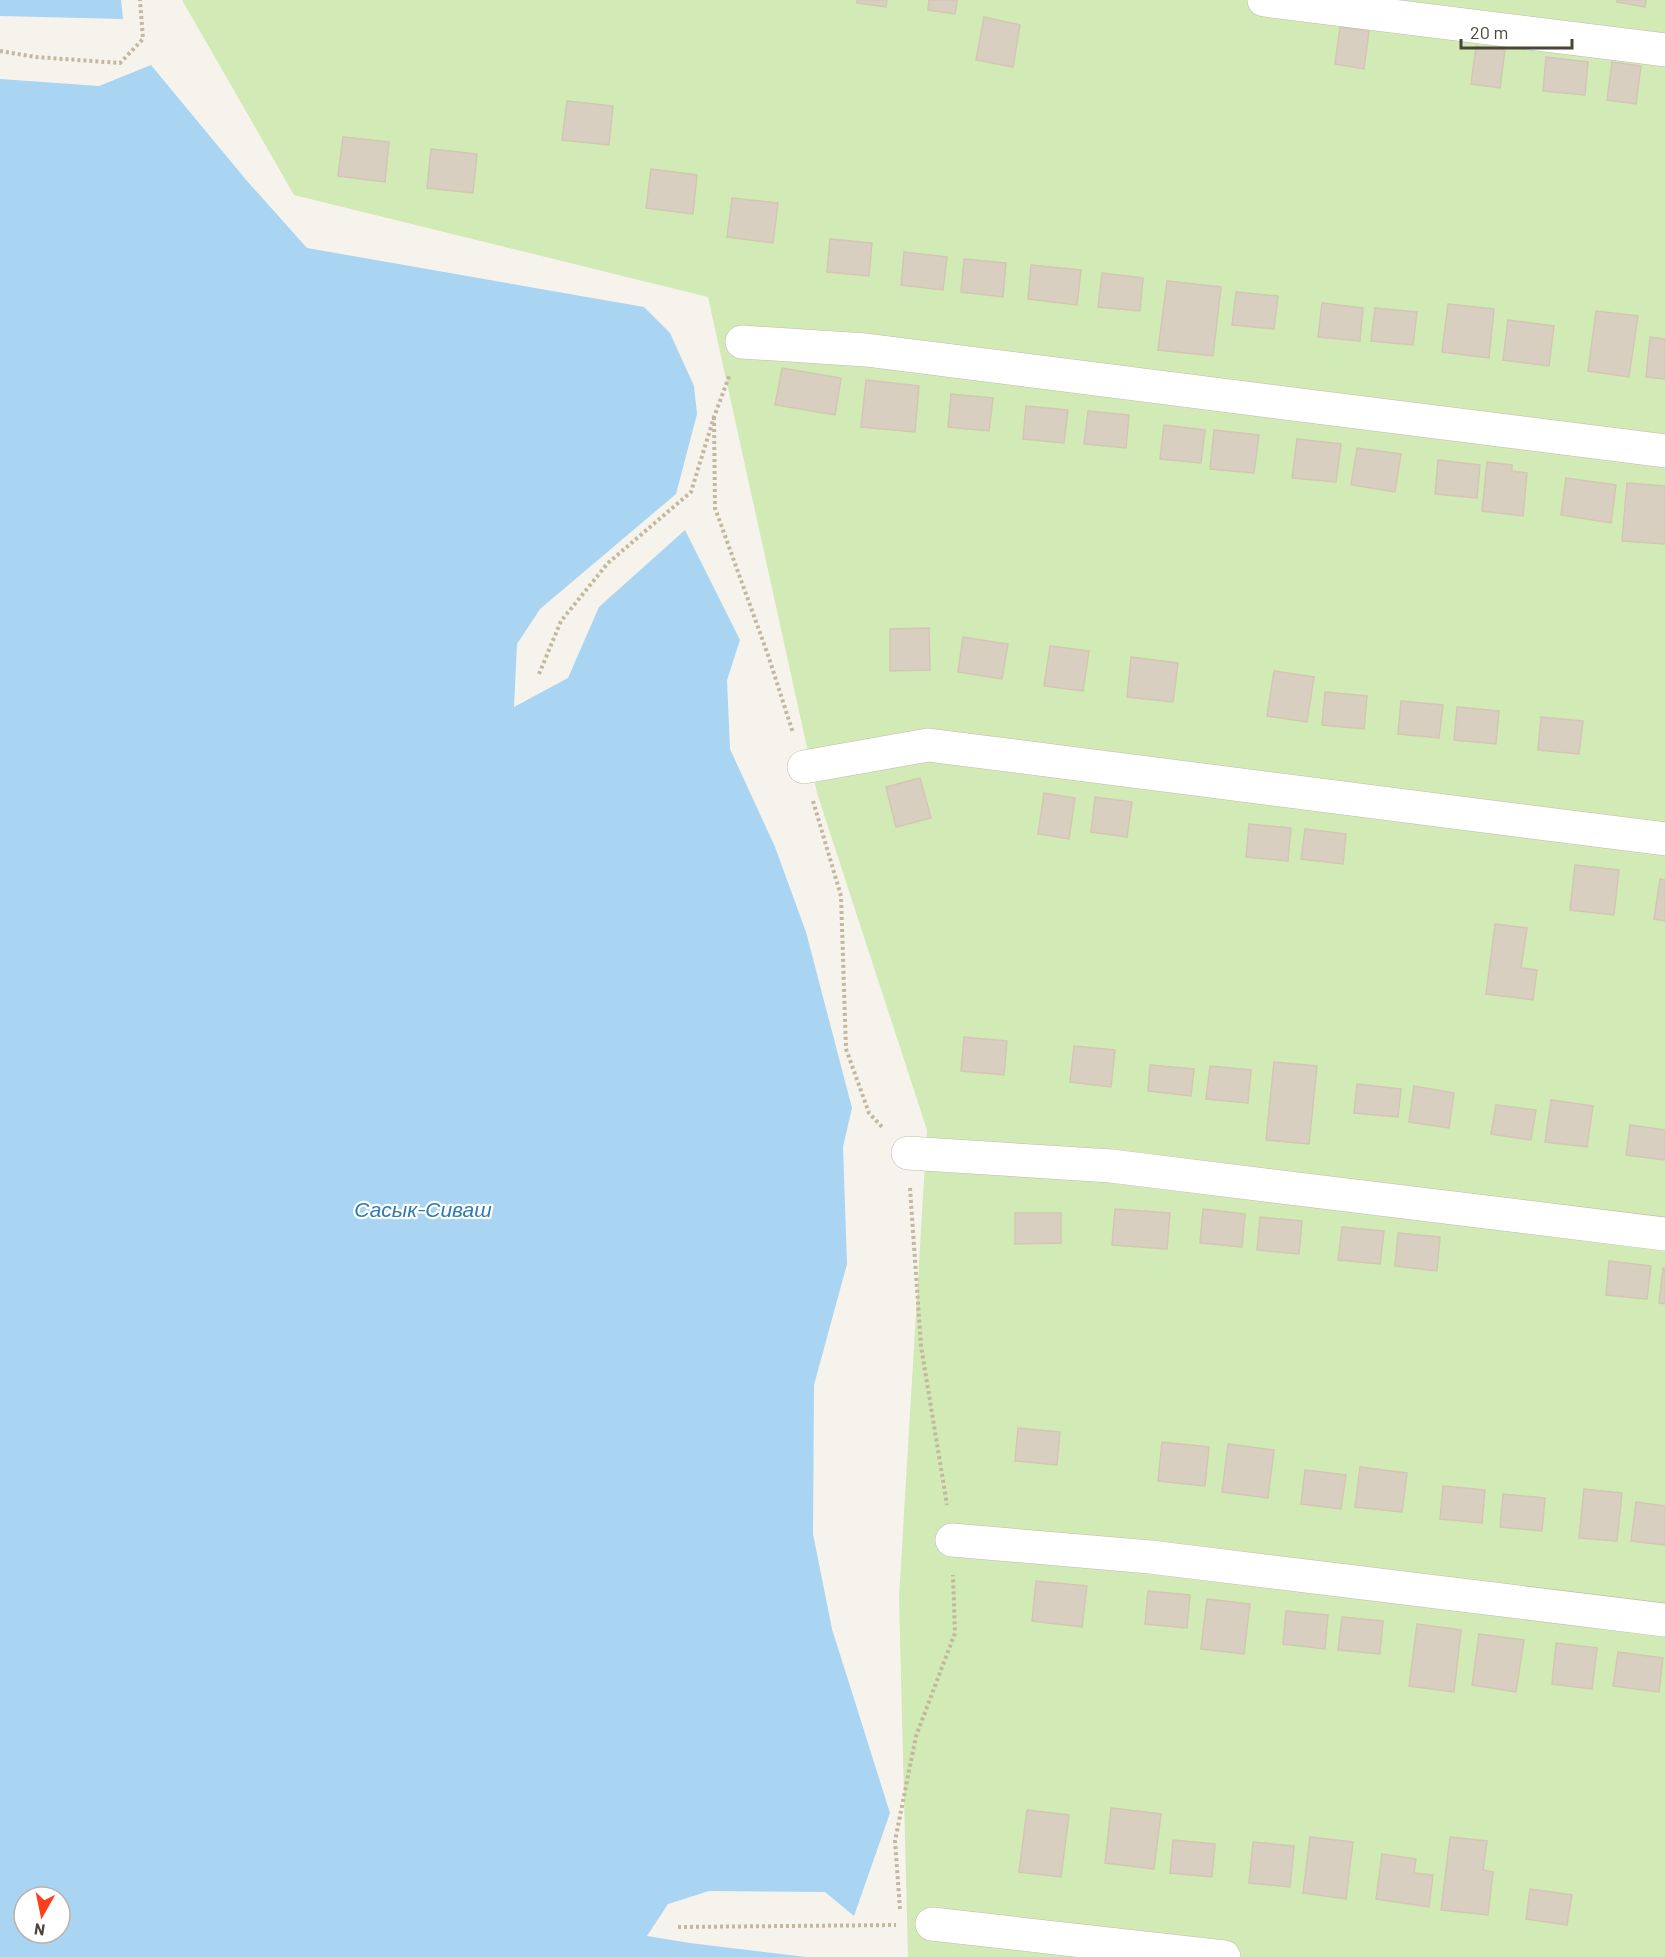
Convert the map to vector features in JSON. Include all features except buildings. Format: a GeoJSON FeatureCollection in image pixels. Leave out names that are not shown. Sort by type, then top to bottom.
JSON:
{"type":"FeatureCollection","features":[{"type":"Feature","properties":{"kind":"lane"},"geometry":{"type":"LineString","coordinates":[[1264,0],[1665,50]]}},
{"type":"Feature","properties":{"kind":"lane"},"geometry":{"type":"LineString","coordinates":[[742,342],[866,350],[1665,451]]}},
{"type":"Feature","properties":{"kind":"lane"},"geometry":{"type":"LineString","coordinates":[[804,767],[928,745],[1665,839]]}},
{"type":"Feature","properties":{"kind":"lane"},"geometry":{"type":"LineString","coordinates":[[908,1153],[1111,1166],[1665,1234]]}},
{"type":"Feature","properties":{"kind":"lane"},"geometry":{"type":"LineString","coordinates":[[952,1540],[1150,1557],[1665,1620]]}},
{"type":"Feature","properties":{"kind":"lane"},"geometry":{"type":"LineString","coordinates":[[932,1924],[1224,1957]]}},
{"type":"Feature","properties":{"kind":"path"},"geometry":{"type":"LineString","coordinates":[[0,51],[36,57],[120,63],[143,39],[140,0]]}},
{"type":"Feature","properties":{"kind":"path"},"geometry":{"type":"LineString","coordinates":[[539,674],[561,621],[608,563],[691,492],[714,417],[742,342]]}},
{"type":"Feature","properties":{"kind":"path"},"geometry":{"type":"LineString","coordinates":[[678,1927],[932,1924]]}},
{"type":"Feature","properties":{"kind":"green space"},"geometry":{"type":"Polygon","coordinates":[[[182,0],[1665,0],[1665,1957],[908,1957],[899,1597],[927,1130],[817,793],[708,297],[294,195],[182,0]]]}},
{"type":"Feature","properties":{"kind":"water"},"geometry":{"type":"Polygon","coordinates":[[[0,0],[121,0],[123,19],[0,16],[0,0]]]}},
{"type":"Feature","properties":{"kind":"water","name":"Сасык-Сиваш"},"geometry":{"type":"Polygon","coordinates":[[[151,65],[247,181],[307,248],[644,307],[670,333],[694,386],[697,414],[676,494],[540,609],[517,644],[514,707],[568,678],[599,607],[685,530],[740,640],[727,680],[730,749],[775,847],[806,932],[852,1108],[843,1147],[847,1264],[814,1385],[813,1534],[832,1629],[890,1813],[854,1916],[825,1892],[709,1891],[668,1904],[647,1936],[806,1957],[0,1957],[0,79],[99,86],[151,65]]]}}]}
